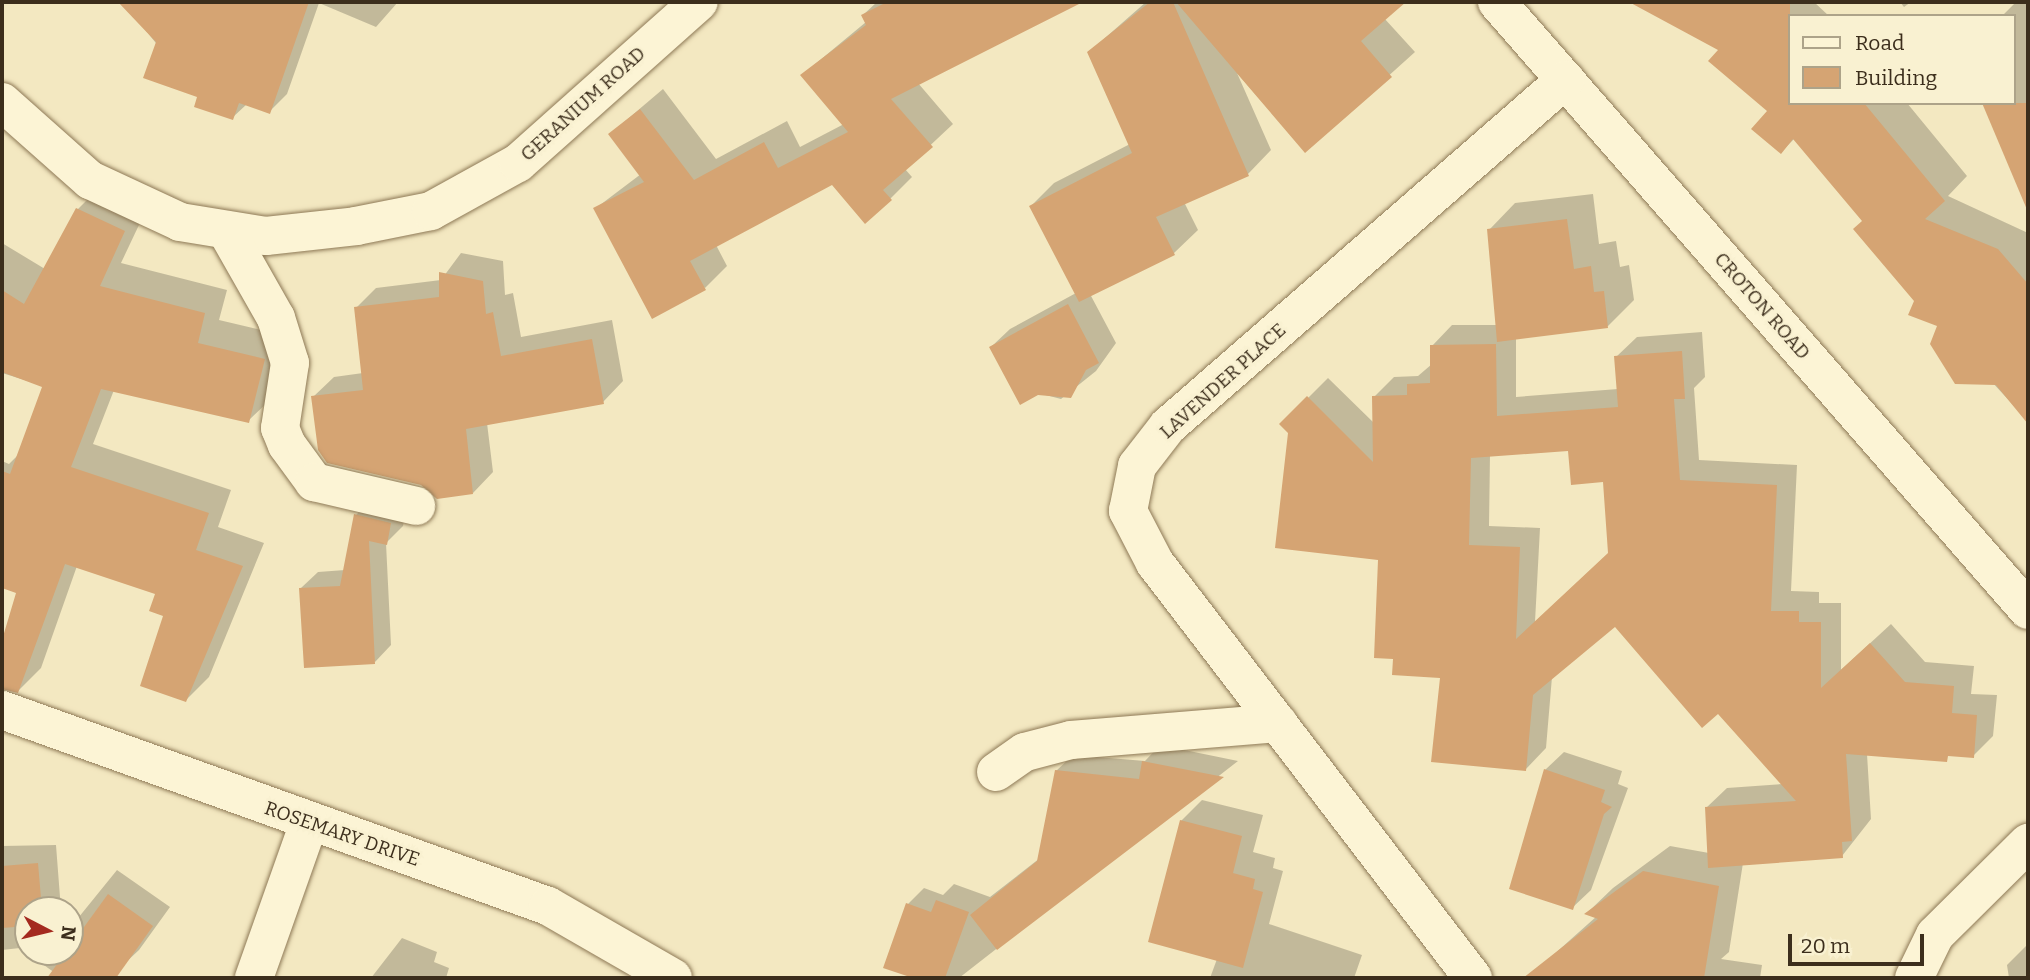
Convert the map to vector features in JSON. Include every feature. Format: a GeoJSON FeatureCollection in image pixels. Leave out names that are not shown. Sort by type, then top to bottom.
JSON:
{"type":"FeatureCollection","features":[{"type":"Feature","properties":{"kind":"street","name":"GERANIUM ROAD"},"geometry":{"type":"LineString","coordinates":[[2,102],[90,180],[180,222],[266,236],[431,211],[518,163],[699,2]]}},
{"type":"Feature","properties":{"kind":"street","name":"CROTON ROAD"},"geometry":{"type":"LineString","coordinates":[[1497,2],[2028,610]]}},
{"type":"Feature","properties":{"kind":"street","name":"LAVENDER PLACE"},"geometry":{"type":"LineString","coordinates":[[1473,978],[1154,563],[1128,511],[1136,466],[1168,426],[1565,80]]}},
{"type":"Feature","properties":{"kind":"street"},"geometry":{"type":"LineString","coordinates":[[226,230],[276,318],[290,363],[280,429],[287,445],[314,481],[416,506]]}},
{"type":"Feature","properties":{"kind":"street","name":"ROSEMARY DRIVE"},"geometry":{"type":"LineString","coordinates":[[2,710],[309,823],[548,906],[673,978]]}},
{"type":"Feature","properties":{"kind":"street"},"geometry":{"type":"LineString","coordinates":[[996,772],[1025,752],[1071,740],[1278,723]]}},
{"type":"Feature","properties":{"kind":"street"},"geometry":{"type":"LineString","coordinates":[[254,978],[309,823]]}},
{"type":"Feature","properties":{"kind":"street"},"geometry":{"type":"LineString","coordinates":[[1914,978],[1935,935],[2028,843]]}},
{"type":"Feature","properties":{"kind":"building"},"geometry":{"type":"Polygon","coordinates":[[[118,2],[309,2],[270,114],[239,103],[233,120],[194,107],[197,97],[143,78],[156,42],[118,2]]]}},
{"type":"Feature","properties":{"kind":"building"},"geometry":{"type":"Polygon","coordinates":[[[887,2],[1083,2],[891,99],[933,147],[883,190],[892,200],[865,224],[832,185],[690,261],[706,290],[652,319],[593,208],[644,182],[608,134],[640,109],[694,180],[764,142],[778,168],[848,132],[800,75],[866,25],[861,15],[887,2]]]}},
{"type":"Feature","properties":{"kind":"building"},"geometry":{"type":"Polygon","coordinates":[[[1150,2],[1173,2],[1249,176],[1156,217],[1175,255],[1079,302],[1029,206],[1132,153],[1087,52],[1150,2]]]}},
{"type":"Feature","properties":{"kind":"building"},"geometry":{"type":"Polygon","coordinates":[[[1176,2],[1406,2],[1361,41],[1392,77],[1305,153],[1176,2]]]}},
{"type":"Feature","properties":{"kind":"building"},"geometry":{"type":"Polygon","coordinates":[[[1629,2],[1790,2],[1788,105],[1866,105],[1945,201],[1925,219],[1998,249],[2028,284],[2028,424],[1996,385],[1955,384],[1930,344],[1937,326],[1908,315],[1914,301],[1853,229],[1862,221],[1793,139],[1781,154],[1751,129],[1767,111],[1708,61],[1718,50],[1629,2]]]}},
{"type":"Feature","properties":{"kind":"building"},"geometry":{"type":"Polygon","coordinates":[[[2028,103],[2028,212],[1983,105],[2028,103]]]}},
{"type":"Feature","properties":{"kind":"building"},"geometry":{"type":"Polygon","coordinates":[[[76,208],[125,231],[100,286],[205,313],[198,343],[265,359],[249,423],[101,389],[71,467],[209,513],[196,550],[243,566],[186,702],[140,686],[163,616],[149,611],[155,594],[65,564],[18,693],[2,689],[2,640],[16,593],[2,588],[2,471],[10,474],[42,387],[2,372],[2,290],[24,304],[76,208]]]}},
{"type":"Feature","properties":{"kind":"building"},"geometry":{"type":"Polygon","coordinates":[[[1567,219],[1574,269],[1591,266],[1594,292],[1604,291],[1608,328],[1497,342],[1487,229],[1567,219]]]}},
{"type":"Feature","properties":{"kind":"building"},"geometry":{"type":"Polygon","coordinates":[[[439,272],[483,281],[486,314],[493,312],[501,356],[592,339],[604,404],[466,429],[473,494],[437,499],[421,485],[327,463],[318,450],[311,396],[363,390],[354,307],[439,297],[439,272]]]}},
{"type":"Feature","properties":{"kind":"building"},"geometry":{"type":"Polygon","coordinates":[[[1068,304],[1099,363],[1086,370],[1071,398],[1038,395],[1020,405],[989,347],[1068,304]]]}},
{"type":"Feature","properties":{"kind":"building"},"geometry":{"type":"Polygon","coordinates":[[[1496,344],[1497,416],[1618,407],[1614,356],[1682,351],[1685,399],[1674,399],[1680,480],[1777,485],[1771,611],[1799,611],[1799,622],[1821,622],[1821,688],[1870,643],[1905,682],[1954,686],[1952,713],[1977,715],[1974,758],[1948,756],[1947,762],[1846,754],[1852,841],[1842,842],[1843,858],[1708,868],[1705,807],[1796,801],[1718,714],[1702,728],[1615,627],[1533,695],[1526,771],[1431,762],[1440,678],[1392,675],[1393,659],[1374,658],[1378,560],[1275,548],[1288,433],[1279,424],[1307,396],[1373,462],[1372,396],[1407,395],[1407,384],[1430,383],[1430,345],[1496,344]],[[1568,451],[1471,458],[1469,545],[1520,547],[1516,639],[1608,553],[1603,482],[1571,485],[1568,451]]]}},
{"type":"Feature","properties":{"kind":"building"},"geometry":{"type":"Polygon","coordinates":[[[354,514],[391,523],[387,545],[369,541],[375,664],[304,668],[299,588],[340,586],[354,514]]]}},
{"type":"Feature","properties":{"kind":"building"},"geometry":{"type":"Polygon","coordinates":[[[1142,761],[1224,777],[997,950],[970,915],[1037,861],[1055,770],[1139,779],[1142,761]]]}},
{"type":"Feature","properties":{"kind":"building"},"geometry":{"type":"Polygon","coordinates":[[[1544,769],[1605,790],[1601,802],[1612,807],[1604,814],[1573,910],[1509,889],[1544,769]]]}},
{"type":"Feature","properties":{"kind":"building"},"geometry":{"type":"Polygon","coordinates":[[[1180,820],[1242,836],[1233,873],[1255,879],[1253,889],[1263,892],[1243,968],[1148,942],[1180,820]]]}},
{"type":"Feature","properties":{"kind":"building"},"geometry":{"type":"Polygon","coordinates":[[[38,863],[41,896],[14,896],[14,927],[2,928],[2,866],[38,863]]]}},
{"type":"Feature","properties":{"kind":"building"},"geometry":{"type":"Polygon","coordinates":[[[1643,871],[1719,886],[1704,978],[1523,978],[1598,919],[1584,914],[1643,871]]]}},
{"type":"Feature","properties":{"kind":"building"},"geometry":{"type":"Polygon","coordinates":[[[108,894],[153,926],[116,978],[47,978],[56,966],[84,966],[84,927],[108,894]]]}},
{"type":"Feature","properties":{"kind":"building"},"geometry":{"type":"Polygon","coordinates":[[[936,900],[969,912],[945,978],[913,978],[883,968],[906,903],[931,912],[936,900]]]}}]}
